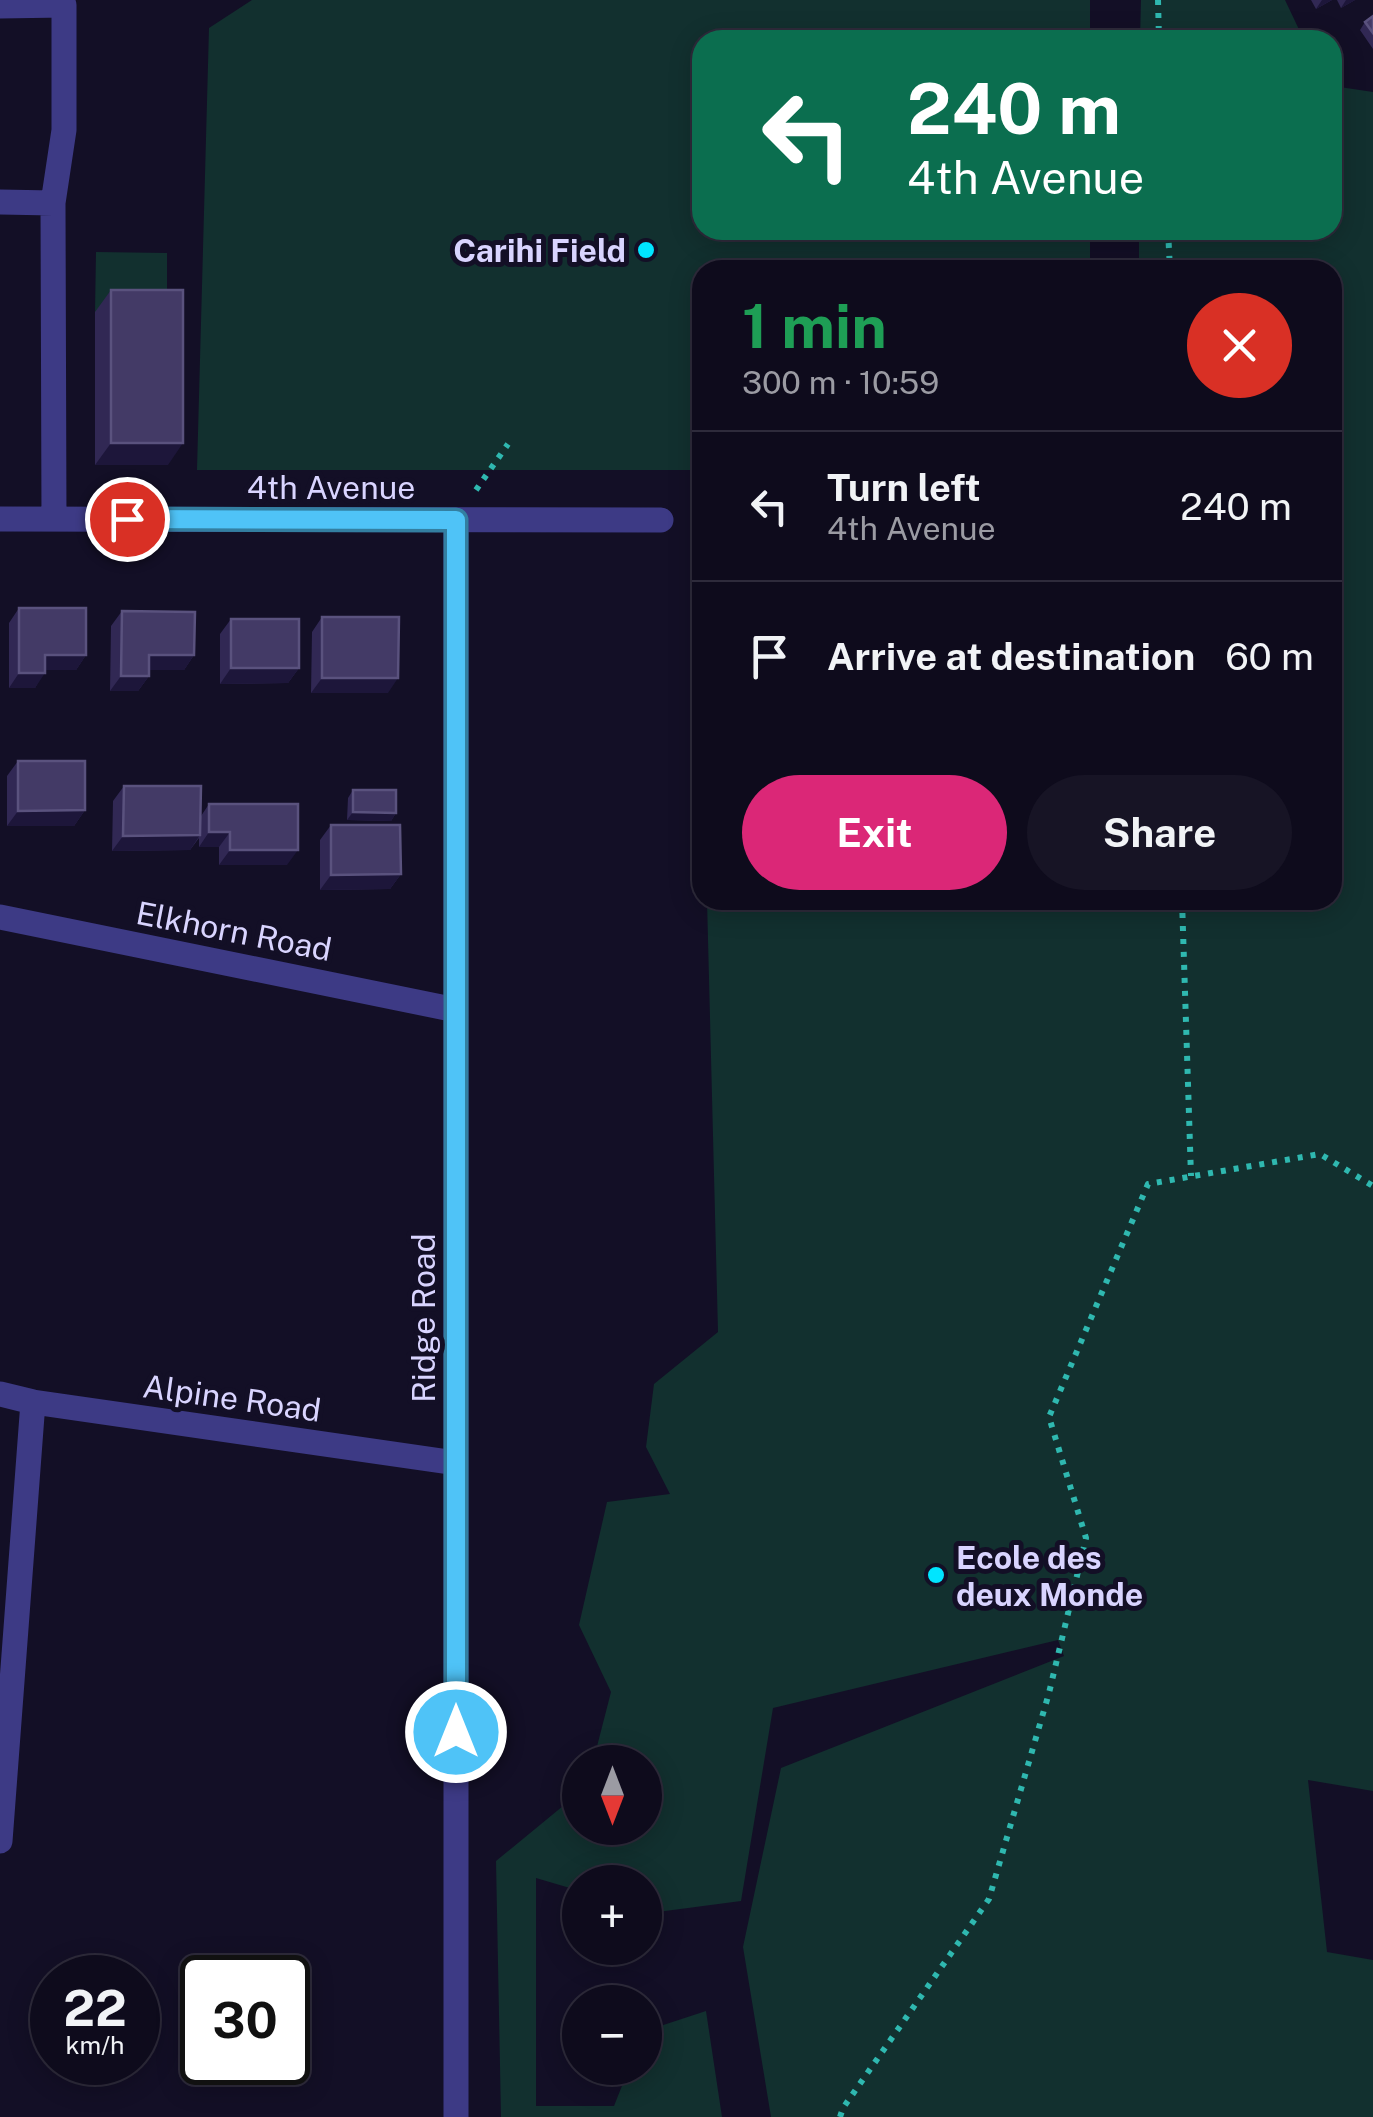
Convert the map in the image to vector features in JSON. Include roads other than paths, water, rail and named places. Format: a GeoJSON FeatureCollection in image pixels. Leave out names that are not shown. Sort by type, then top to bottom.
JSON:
{"type":"FeatureCollection","features":[{"type":"Feature","properties":{"kind":"street"},"geometry":{"type":"LineString","coordinates":[[0,6],[64,6],[64,130],[53,202],[54,519]]}},
{"type":"Feature","properties":{"kind":"street"},"geometry":{"type":"LineString","coordinates":[[0,202],[53,202]]}},
{"type":"Feature","properties":{"kind":"street","name":"4th Avenue"},"geometry":{"type":"LineString","coordinates":[[0,519],[662,520]]}},
{"type":"Feature","properties":{"kind":"street","name":"Ridge Road"},"geometry":{"type":"LineString","coordinates":[[456,520],[456,2117]]}},
{"type":"Feature","properties":{"kind":"street","name":"Elkhorn Road"},"geometry":{"type":"LineString","coordinates":[[0,917],[456,1010]]}},
{"type":"Feature","properties":{"kind":"street","name":"Alpine Road"},"geometry":{"type":"LineString","coordinates":[[0,1394],[33,1402],[456,1462]]}},
{"type":"Feature","properties":{"kind":"street"},"geometry":{"type":"LineString","coordinates":[[0,1841],[33,1402]]}},
{"type":"Feature","properties":{"kind":"place","name":"Carihi Field"},"geometry":{"type":"Point","coordinates":[646,250]}},
{"type":"Feature","properties":{"kind":"place","name":"Ecole des deux Monde"},"geometry":{"type":"Point","coordinates":[936,1575]}}]}
